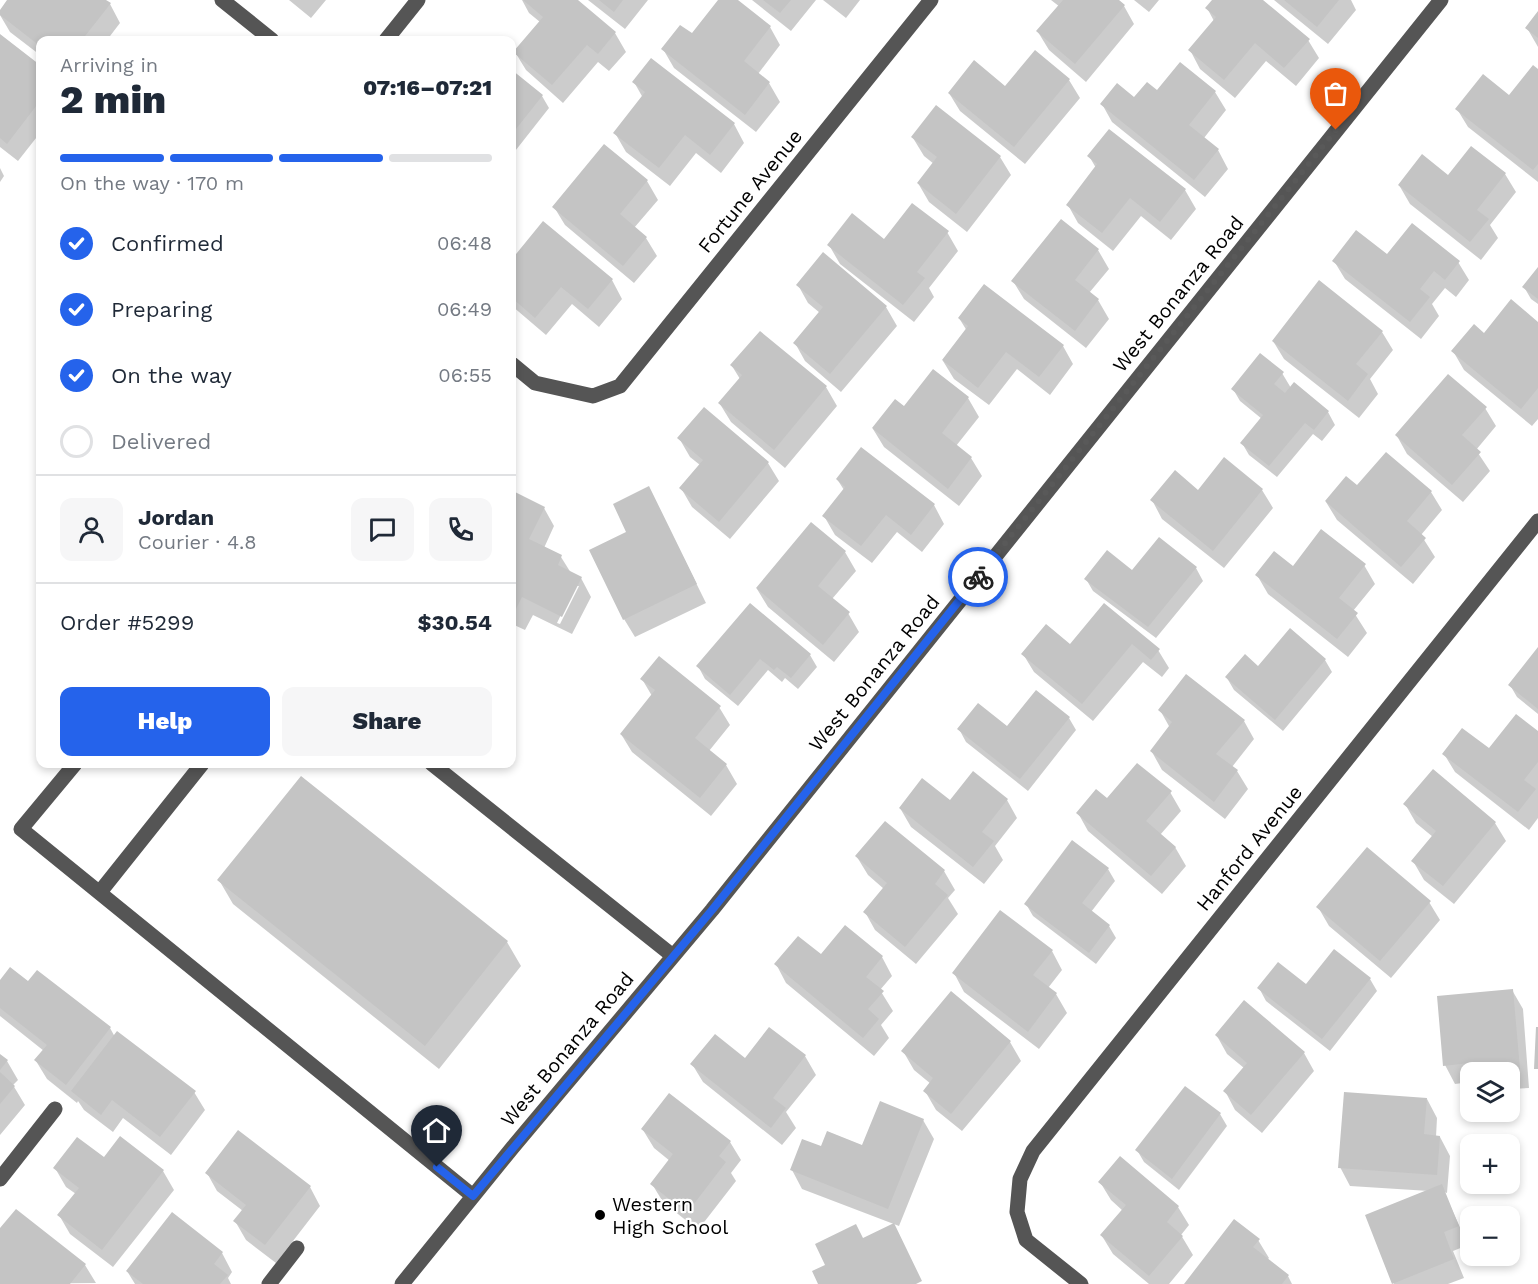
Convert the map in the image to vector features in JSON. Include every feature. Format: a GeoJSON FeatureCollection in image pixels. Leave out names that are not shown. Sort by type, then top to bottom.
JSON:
{"type":"FeatureCollection","features":[{"type":"Feature","properties":{"kind":"street"},"geometry":{"type":"LineString","coordinates":[[222,0],[267,36]]}},
{"type":"Feature","properties":{"kind":"street"},"geometry":{"type":"LineString","coordinates":[[389,36],[418,0]]}},
{"type":"Feature","properties":{"kind":"street","name":"Fortune Avenue"},"geometry":{"type":"LineString","coordinates":[[516,367],[535,383],[592,396],[620,386],[931,0]]}},
{"type":"Feature","properties":{"kind":"street","name":"West Bonanza Road"},"geometry":{"type":"LineString","coordinates":[[402,1284],[673,956],[1441,0]]}},
{"type":"Feature","properties":{"kind":"street","name":"Hanford Avenue"},"geometry":{"type":"LineString","coordinates":[[1081,1284],[1026,1240],[1017,1212],[1020,1179],[1033,1151],[1538,521]]}},
{"type":"Feature","properties":{"kind":"street"},"geometry":{"type":"LineString","coordinates":[[72,768],[21,829],[473,1196]]}},
{"type":"Feature","properties":{"kind":"street"},"geometry":{"type":"LineString","coordinates":[[100,892],[199,768]]}},
{"type":"Feature","properties":{"kind":"street"},"geometry":{"type":"LineString","coordinates":[[437,768],[673,956]]}},
{"type":"Feature","properties":{"kind":"street"},"geometry":{"type":"LineString","coordinates":[[0,1179],[55,1108]]}},
{"type":"Feature","properties":{"kind":"street"},"geometry":{"type":"LineString","coordinates":[[269,1284],[297,1248]]}},
{"type":"Feature","properties":{"kind":"building"},"geometry":{"type":"Polygon","coordinates":[[[7,0],[106,0],[111,3],[85,36],[36,36],[36,43],[0,15],[0,10],[7,0]]]}},
{"type":"Feature","properties":{"kind":"building"},"geometry":{"type":"Polygon","coordinates":[[[523,0],[578,0],[616,32],[598,54],[587,45],[552,85],[516,55],[516,48],[543,17],[523,0]]]}},
{"type":"Feature","properties":{"kind":"building"},"geometry":{"type":"Polygon","coordinates":[[[599,0],[623,0],[614,12],[599,0]]]}},
{"type":"Feature","properties":{"kind":"building"},"geometry":{"type":"Polygon","coordinates":[[[718,0],[738,0],[771,26],[744,61],[770,82],[745,115],[661,49],[680,25],[692,33],[718,0]]]}},
{"type":"Feature","properties":{"kind":"building"},"geometry":{"type":"Polygon","coordinates":[[[763,0],[791,0],[780,13],[763,0]]]}},
{"type":"Feature","properties":{"kind":"building"},"geometry":{"type":"Polygon","coordinates":[[[1063,0],[1119,0],[1125,5],[1075,64],[1036,31],[1063,0]]]}},
{"type":"Feature","properties":{"kind":"building"},"geometry":{"type":"Polygon","coordinates":[[[1212,0],[1263,0],[1310,39],[1284,68],[1255,43],[1224,80],[1188,50],[1216,17],[1205,8],[1212,0]]]}},
{"type":"Feature","properties":{"kind":"building"},"geometry":{"type":"Polygon","coordinates":[[[1284,0],[1339,0],[1317,27],[1284,0]]]}},
{"type":"Feature","properties":{"kind":"building"},"geometry":{"type":"Polygon","coordinates":[[[1538,11],[1538,38],[1525,28],[1538,11]]]}},
{"type":"Feature","properties":{"kind":"building"},"geometry":{"type":"Polygon","coordinates":[[[0,34],[36,62],[36,106],[7,144],[0,138],[0,34]]]}},
{"type":"Feature","properties":{"kind":"building"},"geometry":{"type":"Polygon","coordinates":[[[1035,50],[1070,79],[1014,147],[948,93],[974,60],[1005,86],[1035,50]]]}},
{"type":"Feature","properties":{"kind":"building"},"geometry":{"type":"Polygon","coordinates":[[[651,58],[735,123],[710,155],[685,135],[659,168],[613,133],[645,92],[632,82],[651,58]]]}},
{"type":"Feature","properties":{"kind":"building"},"geometry":{"type":"Polygon","coordinates":[[[1180,62],[1216,91],[1189,125],[1219,149],[1194,180],[1100,104],[1117,83],[1134,97],[1147,82],[1157,90],[1180,62]]]}},
{"type":"Feature","properties":{"kind":"building"},"geometry":{"type":"Polygon","coordinates":[[[1533,65],[1538,69],[1538,164],[1533,170],[1455,109],[1483,74],[1509,95],[1533,65]]]}},
{"type":"Feature","properties":{"kind":"building"},"geometry":{"type":"Polygon","coordinates":[[[516,73],[543,95],[516,129],[516,73]]]}},
{"type":"Feature","properties":{"kind":"building"},"geometry":{"type":"Polygon","coordinates":[[[936,105],[1001,156],[956,214],[917,183],[937,157],[911,137],[936,105]]]}},
{"type":"Feature","properties":{"kind":"building"},"geometry":{"type":"Polygon","coordinates":[[[1109,129],[1186,189],[1160,222],[1130,198],[1102,233],[1066,205],[1097,164],[1087,156],[1109,129]]]}},
{"type":"Feature","properties":{"kind":"building"},"geometry":{"type":"Polygon","coordinates":[[[604,144],[648,180],[620,214],[647,237],[623,266],[552,207],[604,144]]]}},
{"type":"Feature","properties":{"kind":"building"},"geometry":{"type":"Polygon","coordinates":[[[1471,146],[1506,173],[1477,210],[1489,219],[1470,242],[1398,185],[1422,154],[1448,175],[1471,146]]]}},
{"type":"Feature","properties":{"kind":"building"},"geometry":{"type":"Polygon","coordinates":[[[912,203],[949,231],[917,272],[925,278],[903,305],[827,245],[852,213],[884,239],[912,203]]]}},
{"type":"Feature","properties":{"kind":"building"},"geometry":{"type":"Polygon","coordinates":[[[1061,219],[1099,249],[1075,280],[1099,299],[1075,331],[1011,281],[1061,219]]]}},
{"type":"Feature","properties":{"kind":"building"},"geometry":{"type":"Polygon","coordinates":[[[543,221],[613,279],[588,309],[561,287],[535,318],[516,301],[516,254],[543,221]]]}},
{"type":"Feature","properties":{"kind":"building"},"geometry":{"type":"Polygon","coordinates":[[[1412,223],[1460,261],[1445,280],[1434,271],[1420,289],[1430,297],[1410,322],[1332,261],[1356,230],[1387,254],[1412,223]]]}},
{"type":"Feature","properties":{"kind":"building"},"geometry":{"type":"Polygon","coordinates":[[[823,252],[887,306],[830,374],[793,343],[823,307],[796,285],[823,252]]]}},
{"type":"Feature","properties":{"kind":"building"},"geometry":{"type":"Polygon","coordinates":[[[1538,267],[1538,299],[1522,287],[1538,267]]]}},
{"type":"Feature","properties":{"kind":"building"},"geometry":{"type":"Polygon","coordinates":[[[1319,280],[1383,331],[1356,364],[1368,374],[1348,401],[1272,341],[1319,280]]]}},
{"type":"Feature","properties":{"kind":"building"},"geometry":{"type":"Polygon","coordinates":[[[984,284],[1064,345],[1039,377],[1006,352],[978,388],[942,360],[968,326],[958,318],[984,284]]]}},
{"type":"Feature","properties":{"kind":"building"},"geometry":{"type":"Polygon","coordinates":[[[1511,299],[1538,322],[1538,388],[1521,409],[1451,351],[1474,324],[1484,333],[1511,299]]]}},
{"type":"Feature","properties":{"kind":"building"},"geometry":{"type":"Polygon","coordinates":[[[760,331],[827,386],[774,450],[718,403],[742,375],[730,365],[760,331]]]}},
{"type":"Feature","properties":{"kind":"building"},"geometry":{"type":"Polygon","coordinates":[[[1260,353],[1284,372],[1274,384],[1285,393],[1294,382],[1329,411],[1314,430],[1305,423],[1269,466],[1240,443],[1263,415],[1231,389],[1260,353]]]}},
{"type":"Feature","properties":{"kind":"building"},"geometry":{"type":"Polygon","coordinates":[[[933,369],[969,397],[942,433],[972,457],[948,489],[872,428],[895,399],[904,406],[933,369]]]}},
{"type":"Feature","properties":{"kind":"building"},"geometry":{"type":"Polygon","coordinates":[[[1448,374],[1487,407],[1462,435],[1481,452],[1452,485],[1395,435],[1448,374]]]}},
{"type":"Feature","properties":{"kind":"building"},"geometry":{"type":"Polygon","coordinates":[[[704,407],[769,462],[719,522],[679,488],[703,460],[677,438],[704,407]]]}},
{"type":"Feature","properties":{"kind":"building"},"geometry":{"type":"Polygon","coordinates":[[[861,447],[935,504],[911,535],[886,515],[861,546],[822,516],[845,487],[836,479],[861,447]]]}},
{"type":"Feature","properties":{"kind":"building"},"geometry":{"type":"Polygon","coordinates":[[[1386,452],[1432,491],[1407,521],[1426,538],[1401,567],[1325,501],[1346,476],[1357,485],[1386,452]]]}},
{"type":"Feature","properties":{"kind":"building"},"geometry":{"type":"Polygon","coordinates":[[[1224,457],[1263,489],[1213,551],[1150,500],[1175,470],[1198,490],[1224,457]]]}},
{"type":"Feature","properties":{"kind":"building"},"geometry":{"type":"Polygon","coordinates":[[[649,486],[697,584],[623,620],[589,550],[626,532],[613,504],[649,486]]]}},
{"type":"Feature","properties":{"kind":"building"},"geometry":{"type":"Polygon","coordinates":[[[516,492],[545,507],[529,539],[562,555],[558,565],[582,577],[562,617],[522,597],[516,609],[516,492]]]}},
{"type":"Feature","properties":{"kind":"building"},"geometry":{"type":"Polygon","coordinates":[[[811,522],[846,551],[818,586],[850,612],[823,645],[756,588],[811,522]]]}},
{"type":"Feature","properties":{"kind":"building"},"geometry":{"type":"Polygon","coordinates":[[[1321,529],[1366,564],[1339,598],[1358,613],[1337,639],[1255,575],[1274,551],[1293,566],[1321,529]]]}},
{"type":"Feature","properties":{"kind":"building"},"geometry":{"type":"Polygon","coordinates":[[[1159,537],[1197,567],[1148,627],[1084,579],[1107,550],[1132,570],[1159,537]]]}},
{"type":"Feature","properties":{"kind":"building"},"geometry":{"type":"Polygon","coordinates":[[[750,603],[811,654],[791,678],[777,667],[774,670],[760,659],[730,695],[696,666],[750,603]]]}},
{"type":"Feature","properties":{"kind":"building"},"geometry":{"type":"Polygon","coordinates":[[[1104,603],[1160,649],[1151,660],[1132,644],[1082,704],[1021,654],[1046,624],[1070,644],[1104,603]]]}},
{"type":"Feature","properties":{"kind":"building"},"geometry":{"type":"Polygon","coordinates":[[[1290,628],[1326,659],[1275,720],[1225,677],[1245,654],[1258,666],[1290,628]]]}},
{"type":"Feature","properties":{"kind":"building"},"geometry":{"type":"Polygon","coordinates":[[[1538,647],[1538,709],[1508,685],[1538,647]]]}},
{"type":"Feature","properties":{"kind":"building"},"geometry":{"type":"Polygon","coordinates":[[[659,656],[721,706],[695,738],[727,764],[700,798],[620,734],[655,690],[640,679],[659,656]]]}},
{"type":"Feature","properties":{"kind":"building"},"geometry":{"type":"Polygon","coordinates":[[[1186,674],[1245,720],[1216,754],[1238,770],[1214,802],[1150,751],[1172,722],[1158,710],[1186,674]]]}},
{"type":"Feature","properties":{"kind":"building"},"geometry":{"type":"Polygon","coordinates":[[[1036,690],[1070,717],[1020,779],[957,729],[978,703],[1007,726],[1036,690]]]}},
{"type":"Feature","properties":{"kind":"building"},"geometry":{"type":"Polygon","coordinates":[[[1516,714],[1538,731],[1538,762],[1524,780],[1536,789],[1518,812],[1442,754],[1462,728],[1489,748],[1516,714]]]}},
{"type":"Feature","properties":{"kind":"building"},"geometry":{"type":"Polygon","coordinates":[[[1137,763],[1172,791],[1146,821],[1176,847],[1151,876],[1076,813],[1096,789],[1107,798],[1137,763]]]}},
{"type":"Feature","properties":{"kind":"building"},"geometry":{"type":"Polygon","coordinates":[[[1433,769],[1496,822],[1443,886],[1411,861],[1436,831],[1403,804],[1433,769]]]}},
{"type":"Feature","properties":{"kind":"building"},"geometry":{"type":"Polygon","coordinates":[[[973,771],[1008,799],[982,832],[994,841],[973,867],[899,808],[922,778],[950,800],[973,771]]]}},
{"type":"Feature","properties":{"kind":"building"},"geometry":{"type":"Polygon","coordinates":[[[301,776],[508,941],[425,1046],[217,880],[301,776]]]}},
{"type":"Feature","properties":{"kind":"building"},"geometry":{"type":"Polygon","coordinates":[[[885,821],[945,870],[935,884],[948,895],[905,947],[863,912],[887,883],[855,856],[885,821]]]}},
{"type":"Feature","properties":{"kind":"building"},"geometry":{"type":"Polygon","coordinates":[[[1072,840],[1109,868],[1082,903],[1110,925],[1089,953],[1024,904],[1072,840]]]}},
{"type":"Feature","properties":{"kind":"building"},"geometry":{"type":"Polygon","coordinates":[[[1367,847],[1431,901],[1380,961],[1316,907],[1367,847]]]}},
{"type":"Feature","properties":{"kind":"building"},"geometry":{"type":"Polygon","coordinates":[[[1000,910],[1053,950],[1033,975],[1057,993],[1028,1032],[952,973],[1000,910]]]}},
{"type":"Feature","properties":{"kind":"building"},"geometry":{"type":"Polygon","coordinates":[[[845,925],[883,956],[866,977],[884,991],[868,1009],[879,1019],[863,1038],[774,964],[798,936],[821,954],[845,925]]]}},
{"type":"Feature","properties":{"kind":"building"},"geometry":{"type":"Polygon","coordinates":[[[1334,949],[1371,978],[1322,1039],[1257,988],[1278,962],[1306,984],[1334,949]]]}},
{"type":"Feature","properties":{"kind":"building"},"geometry":{"type":"Polygon","coordinates":[[[10,967],[28,981],[37,970],[111,1027],[66,1085],[34,1060],[47,1045],[0,1008],[0,980],[10,967]]]}},
{"type":"Feature","properties":{"kind":"building"},"geometry":{"type":"Polygon","coordinates":[[[1513,989],[1519,1062],[1460,1062],[1460,1064],[1443,1066],[1437,996],[1513,989]]]}},
{"type":"Feature","properties":{"kind":"building"},"geometry":{"type":"Polygon","coordinates":[[[951,991],[1011,1041],[951,1114],[923,1091],[933,1078],[901,1051],[951,991]]]}},
{"type":"Feature","properties":{"kind":"building"},"geometry":{"type":"Polygon","coordinates":[[[1244,1000],[1305,1052],[1251,1115],[1223,1091],[1247,1063],[1215,1035],[1244,1000]]]}},
{"type":"Feature","properties":{"kind":"building"},"geometry":{"type":"Polygon","coordinates":[[[769,1027],[806,1055],[773,1098],[786,1108],[771,1128],[690,1064],[715,1034],[745,1058],[769,1027]]]}},
{"type":"Feature","properties":{"kind":"building"},"geometry":{"type":"Polygon","coordinates":[[[1536,1027],[1538,1027],[1538,1069],[1534,1069],[1536,1027]]]}},
{"type":"Feature","properties":{"kind":"building"},"geometry":{"type":"Polygon","coordinates":[[[117,1031],[196,1091],[160,1137],[112,1100],[101,1115],[71,1091],[117,1031]]]}},
{"type":"Feature","properties":{"kind":"building"},"geometry":{"type":"Polygon","coordinates":[[[0,1054],[8,1060],[0,1070],[0,1054]]]}},
{"type":"Feature","properties":{"kind":"building"},"geometry":{"type":"Polygon","coordinates":[[[0,1072],[15,1086],[0,1104],[0,1072]]]}},
{"type":"Feature","properties":{"kind":"building"},"geometry":{"type":"Polygon","coordinates":[[[1185,1086],[1221,1113],[1172,1179],[1135,1150],[1185,1086]]]}},
{"type":"Feature","properties":{"kind":"building"},"geometry":{"type":"Polygon","coordinates":[[[1344,1092],[1427,1098],[1424,1134],[1440,1136],[1437,1175],[1338,1168],[1344,1092]]]}},
{"type":"Feature","properties":{"kind":"building"},"geometry":{"type":"Polygon","coordinates":[[[669,1093],[731,1141],[719,1156],[726,1162],[687,1213],[650,1184],[673,1154],[641,1129],[669,1093]]]}},
{"type":"Feature","properties":{"kind":"building"},"geometry":{"type":"Polygon","coordinates":[[[880,1101],[924,1119],[888,1209],[790,1170],[802,1139],[821,1146],[827,1131],[862,1145],[880,1101]]]}},
{"type":"Feature","properties":{"kind":"building"},"geometry":{"type":"Polygon","coordinates":[[[238,1130],[311,1186],[265,1245],[233,1221],[246,1205],[205,1173],[238,1130]]]}},
{"type":"Feature","properties":{"kind":"building"},"geometry":{"type":"Polygon","coordinates":[[[120,1136],[164,1170],[102,1250],[57,1215],[79,1188],[53,1168],[77,1137],[104,1157],[120,1136]]]}},
{"type":"Feature","properties":{"kind":"building"},"geometry":{"type":"Polygon","coordinates":[[[1120,1156],[1179,1206],[1167,1222],[1183,1236],[1149,1276],[1100,1235],[1126,1205],[1098,1182],[1120,1156]]]}},
{"type":"Feature","properties":{"kind":"building"},"geometry":{"type":"Polygon","coordinates":[[[1442,1184],[1459,1226],[1444,1232],[1454,1259],[1392,1284],[1365,1215],[1442,1184]]]}},
{"type":"Feature","properties":{"kind":"building"},"geometry":{"type":"Polygon","coordinates":[[[16,1209],[86,1264],[70,1284],[0,1284],[0,1228],[16,1209]]]}},
{"type":"Feature","properties":{"kind":"building"},"geometry":{"type":"Polygon","coordinates":[[[172,1212],[223,1252],[214,1264],[228,1275],[220,1284],[143,1284],[126,1271],[172,1212]]]}},
{"type":"Feature","properties":{"kind":"building"},"geometry":{"type":"Polygon","coordinates":[[[1234,1219],[1260,1239],[1253,1247],[1289,1275],[1282,1284],[1184,1284],[1234,1219]]]}},
{"type":"Feature","properties":{"kind":"building"},"geometry":{"type":"Polygon","coordinates":[[[894,1223],[922,1281],[916,1284],[818,1284],[812,1271],[825,1265],[815,1244],[856,1224],[863,1238],[894,1223]]]}},
{"type":"Feature","properties":{"kind":"way so far"},"geometry":{"type":"LineString","coordinates":[[978,577],[1336,130]]}},
{"type":"Feature","properties":{"kind":"place","name":"Western High School"},"geometry":{"type":"Point","coordinates":[600,1215]}},
{"type":"Feature","properties":{"kind":"route"},"geometry":{"type":"LineString","coordinates":[[437,1167],[473,1196],[712,910],[978,577]]}}]}
